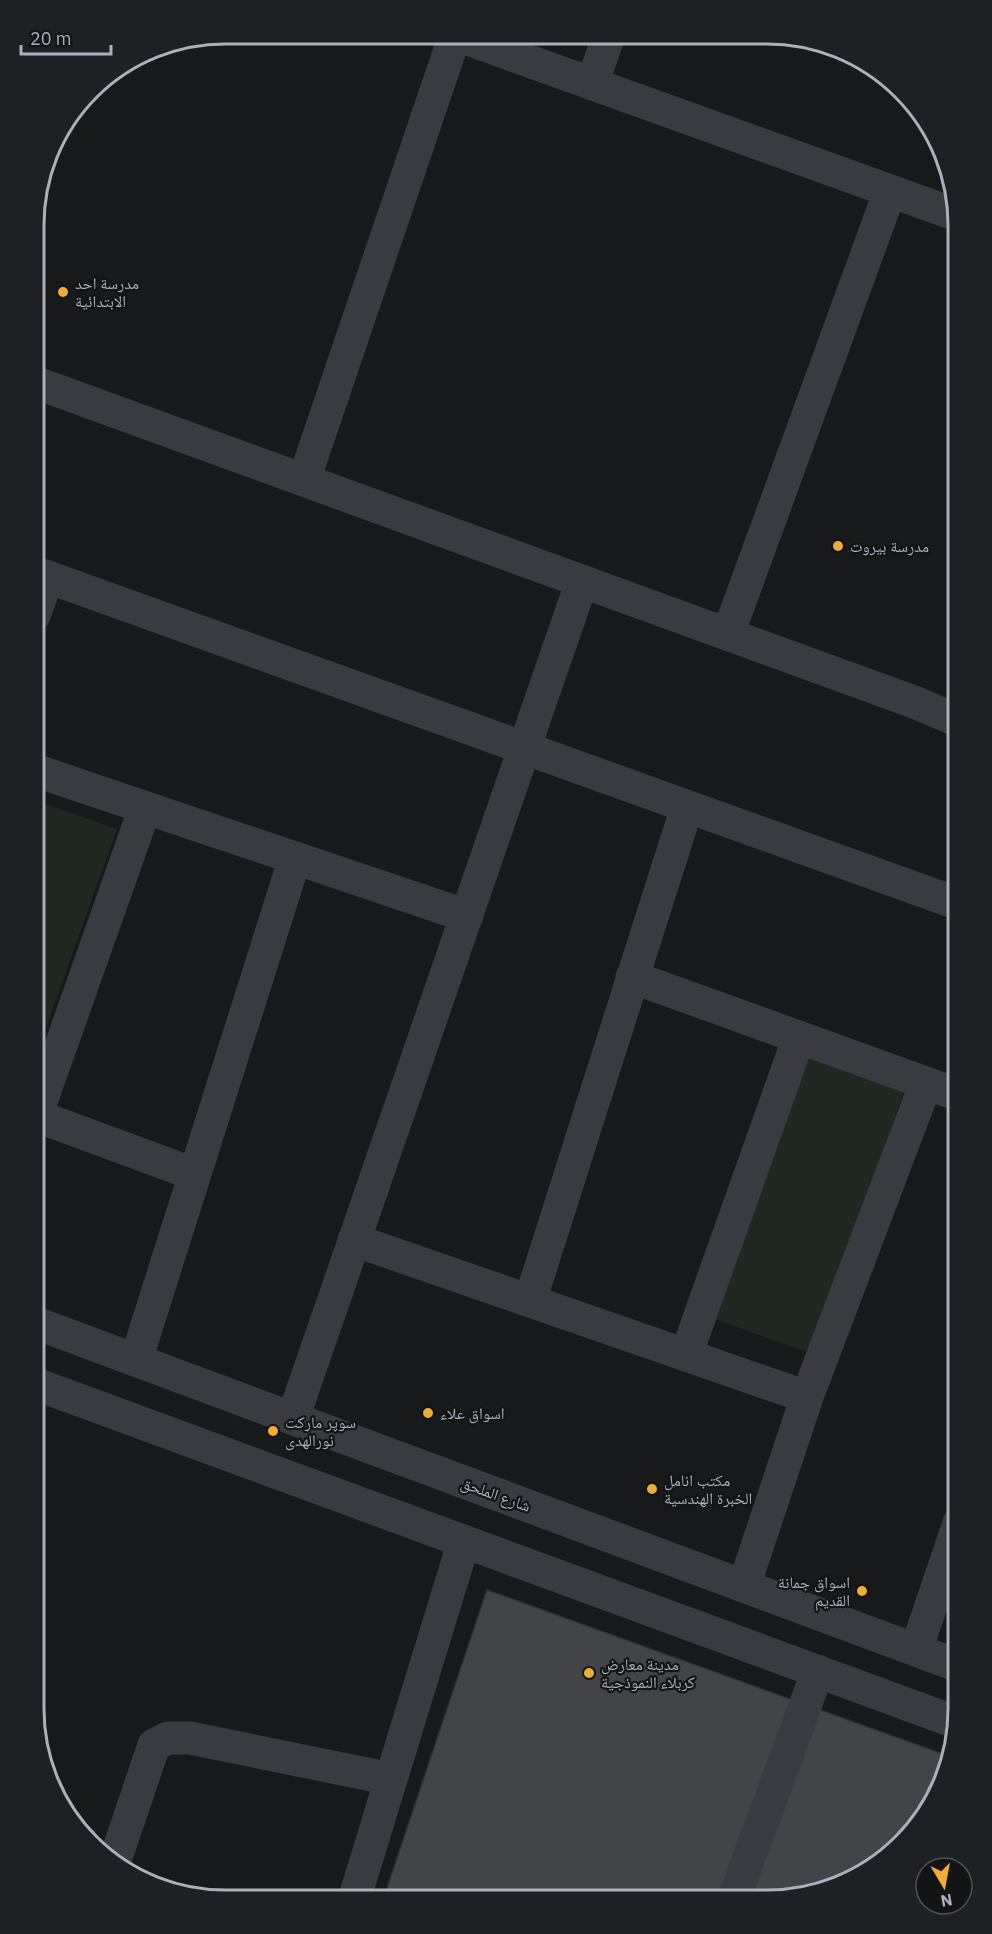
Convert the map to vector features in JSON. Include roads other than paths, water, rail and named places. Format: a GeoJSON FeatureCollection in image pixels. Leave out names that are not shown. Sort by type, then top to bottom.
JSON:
{"type":"FeatureCollection","features":[{"type":"Feature","properties":{"kind":"street"},"geometry":{"type":"LineString","coordinates":[[592,84],[606,43]]}},
{"type":"Feature","properties":{"kind":"street"},"geometry":{"type":"LineString","coordinates":[[304,480],[451,44]]}},
{"type":"Feature","properties":{"kind":"street"},"geometry":{"type":"LineString","coordinates":[[478,44],[947,212]]}},
{"type":"Feature","properties":{"kind":"street"},"geometry":{"type":"LineString","coordinates":[[728,634],[890,191]]}},
{"type":"Feature","properties":{"kind":"street"},"geometry":{"type":"LineString","coordinates":[[44,386],[914,702],[948,716]]}},
{"type":"Feature","properties":{"kind":"street"},"geometry":{"type":"LineString","coordinates":[[44,576],[948,900]]}},
{"type":"Feature","properties":{"kind":"street"},"geometry":{"type":"LineString","coordinates":[[293,1418],[582,581]]}},
{"type":"Feature","properties":{"kind":"street"},"geometry":{"type":"LineString","coordinates":[[44,773],[467,916]]}},
{"type":"Feature","properties":{"kind":"street"},"geometry":{"type":"LineString","coordinates":[[44,1090],[145,807]]}},
{"type":"Feature","properties":{"kind":"street"},"geometry":{"type":"LineString","coordinates":[[530,1301],[687,807]]}},
{"type":"Feature","properties":{"kind":"street"},"geometry":{"type":"LineString","coordinates":[[136,1360],[295,858]]}},
{"type":"Feature","properties":{"kind":"street"},"geometry":{"type":"LineString","coordinates":[[632,977],[948,1091]]}},
{"type":"Feature","properties":{"kind":"street"},"geometry":{"type":"LineString","coordinates":[[686,1355],[799,1037]]}},
{"type":"Feature","properties":{"kind":"street"},"geometry":{"type":"LineString","coordinates":[[744,1586],[807,1397],[926,1083]]}},
{"type":"Feature","properties":{"kind":"street"},"geometry":{"type":"LineString","coordinates":[[44,1118],[194,1174]]}},
{"type":"Feature","properties":{"kind":"street"},"geometry":{"type":"LineString","coordinates":[[354,1240],[807,1397]]}},
{"type":"Feature","properties":{"kind":"street","name":"شارع الملحق"},"geometry":{"type":"LineString","coordinates":[[44,1326],[948,1662]]}},
{"type":"Feature","properties":{"kind":"street"},"geometry":{"type":"LineString","coordinates":[[44,1387],[948,1719]]}},
{"type":"Feature","properties":{"kind":"street"},"geometry":{"type":"LineString","coordinates":[[357,1890],[464,1541]]}},
{"type":"Feature","properties":{"kind":"street"},"geometry":{"type":"LineString","coordinates":[[916,1650],[948,1555]]}},
{"type":"Feature","properties":{"kind":"street"},"geometry":{"type":"LineString","coordinates":[[737,1890],[818,1671]]}},
{"type":"Feature","properties":{"kind":"street"},"geometry":{"type":"LineString","coordinates":[[117,1855],[154,1745],[168,1738],[190,1738],[391,1779]]}},
{"type":"Feature","properties":{"kind":"place","name":"مدرسة احد الابتدائية"},"geometry":{"type":"Point","coordinates":[63,292]}},
{"type":"Feature","properties":{"kind":"place","name":"مدرسة بيروت"},"geometry":{"type":"Point","coordinates":[838,546]}},
{"type":"Feature","properties":{"kind":"place","name":"اسواق علاء"},"geometry":{"type":"Point","coordinates":[428,1413]}},
{"type":"Feature","properties":{"kind":"place","name":"سوپر مارکت نورالهدی"},"geometry":{"type":"Point","coordinates":[273,1431]}},
{"type":"Feature","properties":{"kind":"place","name":"مكتب انامل الخبرة الهندسية"},"geometry":{"type":"Point","coordinates":[652,1489]}},
{"type":"Feature","properties":{"kind":"place","name":"اسواق جمانة القديم"},"geometry":{"type":"Point","coordinates":[862,1591]}},
{"type":"Feature","properties":{"kind":"place","name":"مدينة معارض كربلاء النموذجية"},"geometry":{"type":"Point","coordinates":[589,1673]}}]}
